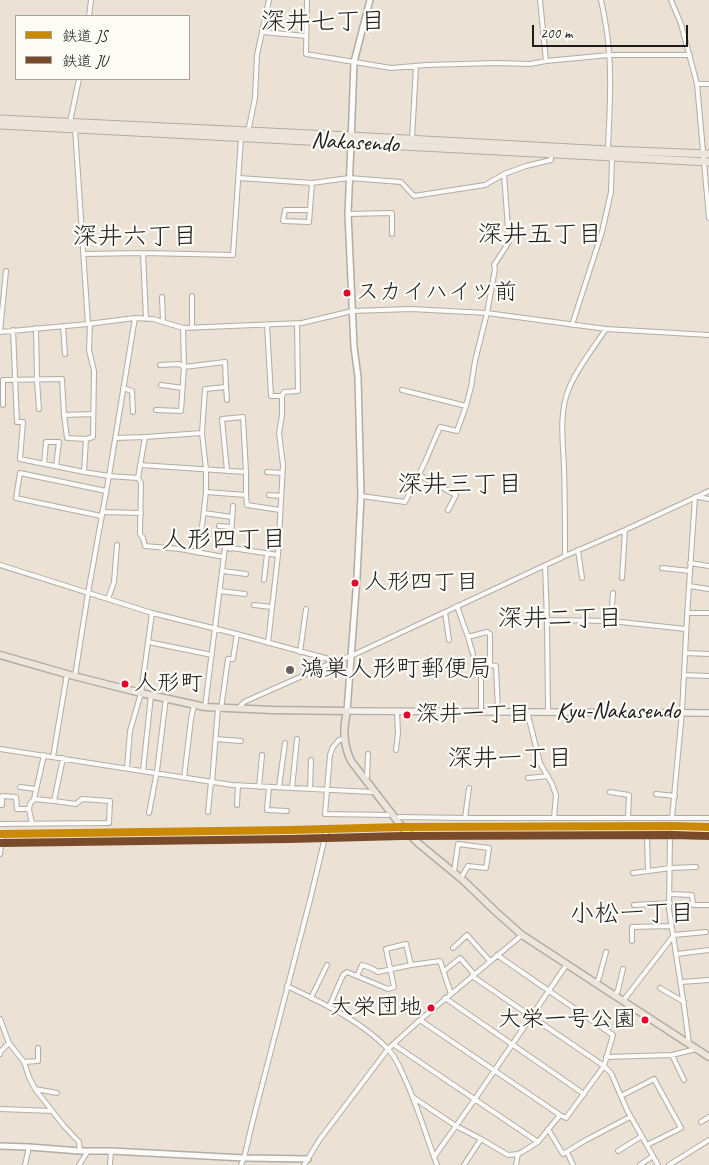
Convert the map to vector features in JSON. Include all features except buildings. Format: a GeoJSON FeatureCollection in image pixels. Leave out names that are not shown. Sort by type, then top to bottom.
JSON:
{"type":"FeatureCollection","features":[{"type":"Feature","properties":{"kind":"highway","name":"Nakasendo"},"geometry":{"type":"LineString","coordinates":[[0,119],[241,138],[412,140],[707,158]]}},
{"type":"Feature","properties":{"kind":"highway","name":"Nakasendo"},"geometry":{"type":"LineString","coordinates":[[0,125],[248,132],[551,153],[610,153]]}},
{"type":"Feature","properties":{"kind":"main road"},"geometry":{"type":"LineString","coordinates":[[0,655],[141,693],[205,707],[346,711],[344,739],[347,752],[373,791],[402,827],[418,843],[461,878],[522,935],[709,1057]]}},
{"type":"Feature","properties":{"kind":"main road","name":"Kyu-Nakasendo"},"geometry":{"type":"LineString","coordinates":[[346,711],[709,713]]}},
{"type":"Feature","properties":{"kind":"street"},"geometry":{"type":"LineString","coordinates":[[89,15],[91,0]]}},
{"type":"Feature","properties":{"kind":"street"},"geometry":{"type":"LineString","coordinates":[[248,132],[255,98],[257,55],[269,0]]}},
{"type":"Feature","properties":{"kind":"street"},"geometry":{"type":"LineString","coordinates":[[307,0],[306,54],[391,68],[497,63],[530,64],[610,55],[690,55]]}},
{"type":"Feature","properties":{"kind":"street"},"geometry":{"type":"LineString","coordinates":[[346,711],[360,544],[361,496],[358,377],[354,347],[348,214],[349,178],[354,62],[370,0]]}},
{"type":"Feature","properties":{"kind":"street"},"geometry":{"type":"LineString","coordinates":[[540,0],[546,61]]}},
{"type":"Feature","properties":{"kind":"street"},"geometry":{"type":"LineString","coordinates":[[572,325],[602,232],[611,192],[610,55],[601,0]]}},
{"type":"Feature","properties":{"kind":"street"},"geometry":{"type":"LineString","coordinates":[[672,0],[690,55],[697,84],[707,158],[709,218]]}},
{"type":"Feature","properties":{"kind":"street"},"geometry":{"type":"LineString","coordinates":[[263,32],[306,36]]}},
{"type":"Feature","properties":{"kind":"street"},"geometry":{"type":"LineString","coordinates":[[412,140],[416,66]]}},
{"type":"Feature","properties":{"kind":"street"},"geometry":{"type":"LineString","coordinates":[[2,405],[3,380],[62,379],[67,438],[86,439],[93,437],[94,371],[89,350],[84,254],[73,126],[79,80]]}},
{"type":"Feature","properties":{"kind":"street"},"geometry":{"type":"LineString","coordinates":[[697,84],[709,84]]}},
{"type":"Feature","properties":{"kind":"street"},"geometry":{"type":"LineString","coordinates":[[84,254],[233,255],[241,138]]}},
{"type":"Feature","properties":{"kind":"street"},"geometry":{"type":"LineString","coordinates":[[239,178],[312,183],[349,178],[401,182],[414,196],[485,184],[504,174],[551,160],[551,153]]}},
{"type":"Feature","properties":{"kind":"street"},"geometry":{"type":"LineString","coordinates":[[361,496],[405,502],[440,427],[457,431],[471,387],[475,361],[487,314],[495,269],[494,265],[509,242],[504,174]]}},
{"type":"Feature","properties":{"kind":"street"},"geometry":{"type":"LineString","coordinates":[[310,210],[285,210],[283,222],[309,222],[310,210],[312,183]]}},
{"type":"Feature","properties":{"kind":"street"},"geometry":{"type":"LineString","coordinates":[[348,214],[392,213],[392,234]]}},
{"type":"Feature","properties":{"kind":"street"},"geometry":{"type":"LineString","coordinates":[[143,253],[146,319]]}},
{"type":"Feature","properties":{"kind":"street"},"geometry":{"type":"LineString","coordinates":[[6,271],[0,332],[135,318],[153,319],[183,328],[297,324],[352,311],[411,309],[487,314],[606,329],[709,335]]}},
{"type":"Feature","properties":{"kind":"street"},"geometry":{"type":"LineString","coordinates":[[192,296],[192,328]]}},
{"type":"Feature","properties":{"kind":"street"},"geometry":{"type":"LineString","coordinates":[[162,297],[163,322]]}},
{"type":"Feature","properties":{"kind":"street"},"geometry":{"type":"LineString","coordinates":[[75,676],[135,318]]}},
{"type":"Feature","properties":{"kind":"street"},"geometry":{"type":"LineString","coordinates":[[268,643],[278,555],[283,465],[279,433],[282,415],[282,396],[284,392],[298,392],[297,324]]}},
{"type":"Feature","properties":{"kind":"street"},"geometry":{"type":"LineString","coordinates":[[267,325],[271,396],[282,396]]}},
{"type":"Feature","properties":{"kind":"street"},"geometry":{"type":"LineString","coordinates":[[63,326],[65,354]]}},
{"type":"Feature","properties":{"kind":"street"},"geometry":{"type":"LineString","coordinates":[[36,328],[39,409]]}},
{"type":"Feature","properties":{"kind":"street"},"geometry":{"type":"LineString","coordinates":[[156,410],[181,411],[184,367],[183,328]]}},
{"type":"Feature","properties":{"kind":"street"},"geometry":{"type":"LineString","coordinates":[[565,556],[564,403],[568,390],[581,366],[606,329]]}},
{"type":"Feature","properties":{"kind":"street"},"geometry":{"type":"LineString","coordinates":[[13,330],[17,422],[23,422],[20,459],[84,472],[138,478]]}},
{"type":"Feature","properties":{"kind":"street"},"geometry":{"type":"LineString","coordinates":[[160,364],[179,364],[184,367],[225,362],[227,400]]}},
{"type":"Feature","properties":{"kind":"street"},"geometry":{"type":"LineString","coordinates":[[161,385],[183,388]]}},
{"type":"Feature","properties":{"kind":"street"},"geometry":{"type":"LineString","coordinates":[[199,553],[206,492],[206,468],[202,434],[205,389],[226,387]]}},
{"type":"Feature","properties":{"kind":"street"},"geometry":{"type":"LineString","coordinates":[[123,388],[132,390],[134,412]]}},
{"type":"Feature","properties":{"kind":"street"},"geometry":{"type":"LineString","coordinates":[[402,390],[466,406]]}},
{"type":"Feature","properties":{"kind":"street"},"geometry":{"type":"LineString","coordinates":[[64,415],[93,414]]}},
{"type":"Feature","properties":{"kind":"street"},"geometry":{"type":"LineString","coordinates":[[227,471],[222,419],[243,417],[247,504],[280,510]]}},
{"type":"Feature","properties":{"kind":"street"},"geometry":{"type":"LineString","coordinates":[[115,438],[202,434]]}},
{"type":"Feature","properties":{"kind":"street"},"geometry":{"type":"LineString","coordinates":[[145,438],[138,478],[141,483],[140,534],[145,546],[180,549],[224,557]]}},
{"type":"Feature","properties":{"kind":"street"},"geometry":{"type":"LineString","coordinates":[[84,472],[86,439]]}},
{"type":"Feature","properties":{"kind":"street"},"geometry":{"type":"LineString","coordinates":[[44,464],[46,442],[59,442],[56,466]]}},
{"type":"Feature","properties":{"kind":"street"},"geometry":{"type":"LineString","coordinates":[[140,465],[246,472]]}},
{"type":"Feature","properties":{"kind":"street"},"geometry":{"type":"LineString","coordinates":[[267,472],[282,473]]}},
{"type":"Feature","properties":{"kind":"street"},"geometry":{"type":"LineString","coordinates":[[106,491],[20,473],[16,498],[101,514],[140,513]]}},
{"type":"Feature","properties":{"kind":"street"},"geometry":{"type":"LineString","coordinates":[[419,475],[456,495],[448,510]]}},
{"type":"Feature","properties":{"kind":"street"},"geometry":{"type":"LineString","coordinates":[[206,492],[246,495]]}},
{"type":"Feature","properties":{"kind":"street"},"geometry":{"type":"LineString","coordinates":[[238,709],[244,702],[336,661],[352,656],[544,565],[709,492]]}},
{"type":"Feature","properties":{"kind":"street"},"geometry":{"type":"LineString","coordinates":[[269,495],[281,496]]}},
{"type":"Feature","properties":{"kind":"street"},"geometry":{"type":"LineString","coordinates":[[696,497],[709,499]]}},
{"type":"Feature","properties":{"kind":"street"},"geometry":{"type":"LineString","coordinates":[[672,818],[682,712],[690,563],[696,497]]}},
{"type":"Feature","properties":{"kind":"street"},"geometry":{"type":"LineString","coordinates":[[230,549],[233,506]]}},
{"type":"Feature","properties":{"kind":"street"},"geometry":{"type":"LineString","coordinates":[[204,513],[232,517]]}},
{"type":"Feature","properties":{"kind":"street"},"geometry":{"type":"LineString","coordinates":[[219,526],[231,527]]}},
{"type":"Feature","properties":{"kind":"street"},"geometry":{"type":"LineString","coordinates":[[622,578],[625,530]]}},
{"type":"Feature","properties":{"kind":"street"},"geometry":{"type":"LineString","coordinates":[[108,599],[114,582],[117,545]]}},
{"type":"Feature","properties":{"kind":"street"},"geometry":{"type":"LineString","coordinates":[[205,707],[225,548],[278,555]]}},
{"type":"Feature","properties":{"kind":"street"},"geometry":{"type":"LineString","coordinates":[[578,550],[582,578]]}},
{"type":"Feature","properties":{"kind":"street"},"geometry":{"type":"LineString","coordinates":[[264,580],[267,554]]}},
{"type":"Feature","properties":{"kind":"street"},"geometry":{"type":"LineString","coordinates":[[690,563],[709,566]]}},
{"type":"Feature","properties":{"kind":"street"},"geometry":{"type":"LineString","coordinates":[[0,565],[152,613],[336,661]]}},
{"type":"Feature","properties":{"kind":"street"},"geometry":{"type":"LineString","coordinates":[[544,565],[548,711]]}},
{"type":"Feature","properties":{"kind":"street"},"geometry":{"type":"LineString","coordinates":[[662,568],[690,571]]}},
{"type":"Feature","properties":{"kind":"street"},"geometry":{"type":"LineString","coordinates":[[223,571],[246,574]]}},
{"type":"Feature","properties":{"kind":"street"},"geometry":{"type":"LineString","coordinates":[[689,586],[709,589]]}},
{"type":"Feature","properties":{"kind":"street"},"geometry":{"type":"LineString","coordinates":[[220,591],[244,594]]}},
{"type":"Feature","properties":{"kind":"street"},"geometry":{"type":"LineString","coordinates":[[611,621],[613,593]]}},
{"type":"Feature","properties":{"kind":"street"},"geometry":{"type":"LineString","coordinates":[[254,605],[272,606]]}},
{"type":"Feature","properties":{"kind":"street"},"geometry":{"type":"LineString","coordinates":[[457,606],[473,654]]}},
{"type":"Feature","properties":{"kind":"street"},"geometry":{"type":"LineString","coordinates":[[300,652],[306,610]]}},
{"type":"Feature","properties":{"kind":"street"},"geometry":{"type":"LineString","coordinates":[[445,612],[449,640]]}},
{"type":"Feature","properties":{"kind":"street"},"geometry":{"type":"LineString","coordinates":[[127,768],[130,731],[141,693],[152,613]]}},
{"type":"Feature","properties":{"kind":"street"},"geometry":{"type":"LineString","coordinates":[[687,613],[709,613]]}},
{"type":"Feature","properties":{"kind":"street"},"geometry":{"type":"LineString","coordinates":[[546,620],[611,621],[686,629]]}},
{"type":"Feature","properties":{"kind":"street"},"geometry":{"type":"LineString","coordinates":[[468,637],[487,632],[490,634],[490,665],[496,666],[498,711]]}},
{"type":"Feature","properties":{"kind":"street"},"geometry":{"type":"LineString","coordinates":[[208,812],[219,708],[228,659],[233,659],[237,634]]}},
{"type":"Feature","properties":{"kind":"street"},"geometry":{"type":"LineString","coordinates":[[148,642],[212,655]]}},
{"type":"Feature","properties":{"kind":"street"},"geometry":{"type":"LineString","coordinates":[[685,653],[709,654]]}},
{"type":"Feature","properties":{"kind":"street"},"geometry":{"type":"LineString","coordinates":[[53,757],[67,674]]}},
{"type":"Feature","properties":{"kind":"street"},"geometry":{"type":"LineString","coordinates":[[480,675],[481,711]]}},
{"type":"Feature","properties":{"kind":"street"},"geometry":{"type":"LineString","coordinates":[[684,675],[709,676]]}},
{"type":"Feature","properties":{"kind":"street"},"geometry":{"type":"LineString","coordinates":[[143,771],[151,695]]}},
{"type":"Feature","properties":{"kind":"street"},"geometry":{"type":"LineString","coordinates":[[149,813],[166,698]]}},
{"type":"Feature","properties":{"kind":"street"},"geometry":{"type":"LineString","coordinates":[[184,778],[190,719],[194,705]]}},
{"type":"Feature","properties":{"kind":"street"},"geometry":{"type":"LineString","coordinates":[[396,750],[398,733],[397,711]]}},
{"type":"Feature","properties":{"kind":"street"},"geometry":{"type":"LineString","coordinates":[[528,711],[540,763],[556,795],[554,818]]}},
{"type":"Feature","properties":{"kind":"street"},"geometry":{"type":"LineString","coordinates":[[292,788],[297,738]]}},
{"type":"Feature","properties":{"kind":"street"},"geometry":{"type":"LineString","coordinates":[[216,739],[241,741]]}},
{"type":"Feature","properties":{"kind":"street"},"geometry":{"type":"LineString","coordinates":[[344,739],[339,740],[333,747],[330,755],[325,814],[388,814],[400,817],[465,818],[709,818]]}},
{"type":"Feature","properties":{"kind":"street"},"geometry":{"type":"LineString","coordinates":[[279,787],[285,743]]}},
{"type":"Feature","properties":{"kind":"street"},"geometry":{"type":"LineString","coordinates":[[0,749],[238,786],[373,791]]}},
{"type":"Feature","properties":{"kind":"street"},"geometry":{"type":"LineString","coordinates":[[364,779],[366,777],[368,754]]}},
{"type":"Feature","properties":{"kind":"street"},"geometry":{"type":"LineString","coordinates":[[32,824],[29,809],[34,799],[44,755]]}},
{"type":"Feature","properties":{"kind":"street"},"geometry":{"type":"LineString","coordinates":[[259,787],[262,755]]}},
{"type":"Feature","properties":{"kind":"street"},"geometry":{"type":"LineString","coordinates":[[54,801],[62,758]]}},
{"type":"Feature","properties":{"kind":"street"},"geometry":{"type":"LineString","coordinates":[[310,788],[311,760]]}},
{"type":"Feature","properties":{"kind":"street"},"geometry":{"type":"LineString","coordinates":[[528,778],[548,776]]}},
{"type":"Feature","properties":{"kind":"street"},"geometry":{"type":"LineString","coordinates":[[238,786],[238,805]]}},
{"type":"Feature","properties":{"kind":"street"},"geometry":{"type":"LineString","coordinates":[[20,787],[36,789]]}},
{"type":"Feature","properties":{"kind":"street"},"geometry":{"type":"LineString","coordinates":[[270,787],[268,810],[287,811]]}},
{"type":"Feature","properties":{"kind":"street"},"geometry":{"type":"LineString","coordinates":[[465,818],[469,788]]}},
{"type":"Feature","properties":{"kind":"street"},"geometry":{"type":"LineString","coordinates":[[610,792],[629,795],[628,818]]}},
{"type":"Feature","properties":{"kind":"street"},"geometry":{"type":"LineString","coordinates":[[656,794],[675,796]]}},
{"type":"Feature","properties":{"kind":"street"},"geometry":{"type":"LineString","coordinates":[[0,805],[2,805],[2,796],[16,797],[17,809],[29,809]]}},
{"type":"Feature","properties":{"kind":"street"},"geometry":{"type":"LineString","coordinates":[[0,824],[109,823],[110,802],[82,799],[76,804],[34,799]]}},
{"type":"Feature","properties":{"kind":"street"},"geometry":{"type":"LineString","coordinates":[[241,1165],[327,829]]}},
{"type":"Feature","properties":{"kind":"street"},"geometry":{"type":"LineString","coordinates":[[689,1044],[672,926],[670,834],[673,831],[709,832]]}},
{"type":"Feature","properties":{"kind":"street"},"geometry":{"type":"LineString","coordinates":[[646,838],[648,871]]}},
{"type":"Feature","properties":{"kind":"street"},"geometry":{"type":"LineString","coordinates":[[0,839],[2,839],[0,854]]}},
{"type":"Feature","properties":{"kind":"street"},"geometry":{"type":"LineString","coordinates":[[454,872],[458,844],[489,848],[486,868],[468,866],[461,878]]}},
{"type":"Feature","properties":{"kind":"street"},"geometry":{"type":"LineString","coordinates":[[633,873],[696,867]]}},
{"type":"Feature","properties":{"kind":"street"},"geometry":{"type":"LineString","coordinates":[[670,894],[692,895],[694,905],[709,905]]}},
{"type":"Feature","properties":{"kind":"street"},"geometry":{"type":"LineString","coordinates":[[634,906],[670,903]]}},
{"type":"Feature","properties":{"kind":"street"},"geometry":{"type":"LineString","coordinates":[[632,941],[632,926],[672,926]]}},
{"type":"Feature","properties":{"kind":"street"},"geometry":{"type":"LineString","coordinates":[[623,1001],[674,935],[706,932]]}},
{"type":"Feature","properties":{"kind":"street"},"geometry":{"type":"LineString","coordinates":[[453,948],[467,935],[490,961]]}},
{"type":"Feature","properties":{"kind":"street"},"geometry":{"type":"LineString","coordinates":[[0,1146],[80,1151],[112,1150],[306,1163],[331,1125],[388,1049],[445,998],[522,935]]}},
{"type":"Feature","properties":{"kind":"street"},"geometry":{"type":"LineString","coordinates":[[329,1007],[343,975],[347,972],[388,989],[394,987],[386,948],[406,944],[411,965]]}},
{"type":"Feature","properties":{"kind":"street"},"geometry":{"type":"LineString","coordinates":[[677,954],[709,950]]}},
{"type":"Feature","properties":{"kind":"street"},"geometry":{"type":"LineString","coordinates":[[596,983],[606,952]]}},
{"type":"Feature","properties":{"kind":"street"},"geometry":{"type":"LineString","coordinates":[[420,1020],[566,1118],[604,1066],[613,1035],[497,955]]}},
{"type":"Feature","properties":{"kind":"street"},"geometry":{"type":"LineString","coordinates":[[444,971],[460,958],[473,975],[604,1066],[611,1073],[630,1116],[658,1165]]}},
{"type":"Feature","properties":{"kind":"street"},"geometry":{"type":"LineString","coordinates":[[357,976],[362,965],[378,972],[440,961],[451,994]]}},
{"type":"Feature","properties":{"kind":"street"},"geometry":{"type":"LineString","coordinates":[[434,1157],[567,964]]}},
{"type":"Feature","properties":{"kind":"street"},"geometry":{"type":"LineString","coordinates":[[311,998],[327,965]]}},
{"type":"Feature","properties":{"kind":"street"},"geometry":{"type":"LineString","coordinates":[[614,996],[618,990],[623,970]]}},
{"type":"Feature","properties":{"kind":"street"},"geometry":{"type":"LineString","coordinates":[[681,982],[709,980]]}},
{"type":"Feature","properties":{"kind":"street"},"geometry":{"type":"LineString","coordinates":[[287,986],[329,1007],[367,1031],[388,1049],[396,1060],[414,1098],[437,1165]]}},
{"type":"Feature","properties":{"kind":"street"},"geometry":{"type":"LineString","coordinates":[[660,988],[684,1002]]}},
{"type":"Feature","properties":{"kind":"street"},"geometry":{"type":"LineString","coordinates":[[445,998],[584,1094]]}},
{"type":"Feature","properties":{"kind":"street"},"geometry":{"type":"LineString","coordinates":[[0,1019],[9,1043],[24,1062],[35,1088],[64,1126],[79,1142],[80,1151]]}},
{"type":"Feature","properties":{"kind":"street"},"geometry":{"type":"LineString","coordinates":[[0,1036],[6,1037]]}},
{"type":"Feature","properties":{"kind":"street"},"geometry":{"type":"LineString","coordinates":[[0,1054],[9,1043]]}},
{"type":"Feature","properties":{"kind":"street"},"geometry":{"type":"LineString","coordinates":[[393,1044],[538,1142]]}},
{"type":"Feature","properties":{"kind":"street"},"geometry":{"type":"LineString","coordinates":[[24,1062],[38,1061],[38,1048]]}},
{"type":"Feature","properties":{"kind":"street"},"geometry":{"type":"LineString","coordinates":[[606,1057],[672,1055],[696,1049]]}},
{"type":"Feature","properties":{"kind":"street"},"geometry":{"type":"LineString","coordinates":[[672,1055],[684,1080]]}},
{"type":"Feature","properties":{"kind":"street"},"geometry":{"type":"LineString","coordinates":[[621,1096],[654,1079],[681,1128],[647,1145]]}},
{"type":"Feature","properties":{"kind":"street"},"geometry":{"type":"LineString","coordinates":[[35,1088],[57,1093]]}},
{"type":"Feature","properties":{"kind":"street"},"geometry":{"type":"LineString","coordinates":[[414,1098],[456,1126],[508,1155],[518,1154],[538,1142],[560,1115]]}},
{"type":"Feature","properties":{"kind":"street"},"geometry":{"type":"LineString","coordinates":[[0,1109],[52,1111]]}},
{"type":"Feature","properties":{"kind":"street"},"geometry":{"type":"LineString","coordinates":[[548,1130],[563,1154],[630,1116]]}},
{"type":"Feature","properties":{"kind":"street"},"geometry":{"type":"LineString","coordinates":[[701,1122],[709,1117]]}},
{"type":"Feature","properties":{"kind":"street"},"geometry":{"type":"LineString","coordinates":[[618,1151],[642,1136]]}},
{"type":"Feature","properties":{"kind":"street"},"geometry":{"type":"LineString","coordinates":[[464,1165],[482,1139]]}},
{"type":"Feature","properties":{"kind":"street"},"geometry":{"type":"LineString","coordinates":[[669,1165],[709,1140]]}},
{"type":"Feature","properties":{"kind":"street"},"geometry":{"type":"LineString","coordinates":[[25,1165],[29,1147]]}},
{"type":"Feature","properties":{"kind":"street"},"geometry":{"type":"LineString","coordinates":[[110,1165],[112,1150]]}},
{"type":"Feature","properties":{"kind":"street"},"geometry":{"type":"LineString","coordinates":[[79,1165],[88,1151]]}},
{"type":"Feature","properties":{"kind":"street"},"geometry":{"type":"LineString","coordinates":[[567,1152],[573,1165]]}},
{"type":"Feature","properties":{"kind":"street"},"geometry":{"type":"LineString","coordinates":[[516,1165],[518,1154]]}},
{"type":"Feature","properties":{"kind":"street"},"geometry":{"type":"LineString","coordinates":[[640,1165],[653,1156]]}},
{"type":"Feature","properties":{"kind":"rail line","name":"JS"},"geometry":{"type":"LineString","coordinates":[[0,834],[402,827],[709,827]]}},
{"type":"Feature","properties":{"kind":"rail line","name":"JU"},"geometry":{"type":"LineString","coordinates":[[0,843],[402,836],[709,836]]}},
{"type":"Feature","properties":{"kind":"place","name":"スカイハイツ前"},"geometry":{"type":"Point","coordinates":[347,293]}},
{"type":"Feature","properties":{"kind":"place","name":"人形四丁目"},"geometry":{"type":"Point","coordinates":[355,583]}},
{"type":"Feature","properties":{"kind":"place","name":"鴻巣人形町郵便局"},"geometry":{"type":"Point","coordinates":[290,670]}},
{"type":"Feature","properties":{"kind":"place","name":"人形町"},"geometry":{"type":"Point","coordinates":[125,684]}},
{"type":"Feature","properties":{"kind":"place","name":"深井一丁目"},"geometry":{"type":"Point","coordinates":[407,715]}},
{"type":"Feature","properties":{"kind":"place","name":"大栄団地"},"geometry":{"type":"Point","coordinates":[431,1008]}},
{"type":"Feature","properties":{"kind":"place","name":"大栄一号公園"},"geometry":{"type":"Point","coordinates":[645,1020]}},
{"type":"Feature","properties":{"kind":"district","name":"深井七丁目"},"geometry":{"type":"Point","coordinates":[323,22]}},
{"type":"Feature","properties":{"kind":"district","name":"深井五丁目"},"geometry":{"type":"Point","coordinates":[540,235]}},
{"type":"Feature","properties":{"kind":"district","name":"深井六丁目"},"geometry":{"type":"Point","coordinates":[135,237]}},
{"type":"Feature","properties":{"kind":"district","name":"深井三丁目"},"geometry":{"type":"Point","coordinates":[460,485]}},
{"type":"Feature","properties":{"kind":"district","name":"人形四丁目"},"geometry":{"type":"Point","coordinates":[224,540]}},
{"type":"Feature","properties":{"kind":"district","name":"深井二丁目"},"geometry":{"type":"Point","coordinates":[560,619]}},
{"type":"Feature","properties":{"kind":"district","name":"深井一丁目"},"geometry":{"type":"Point","coordinates":[510,759]}},
{"type":"Feature","properties":{"kind":"district","name":"小松一丁目"},"geometry":{"type":"Point","coordinates":[632,914]}}]}
